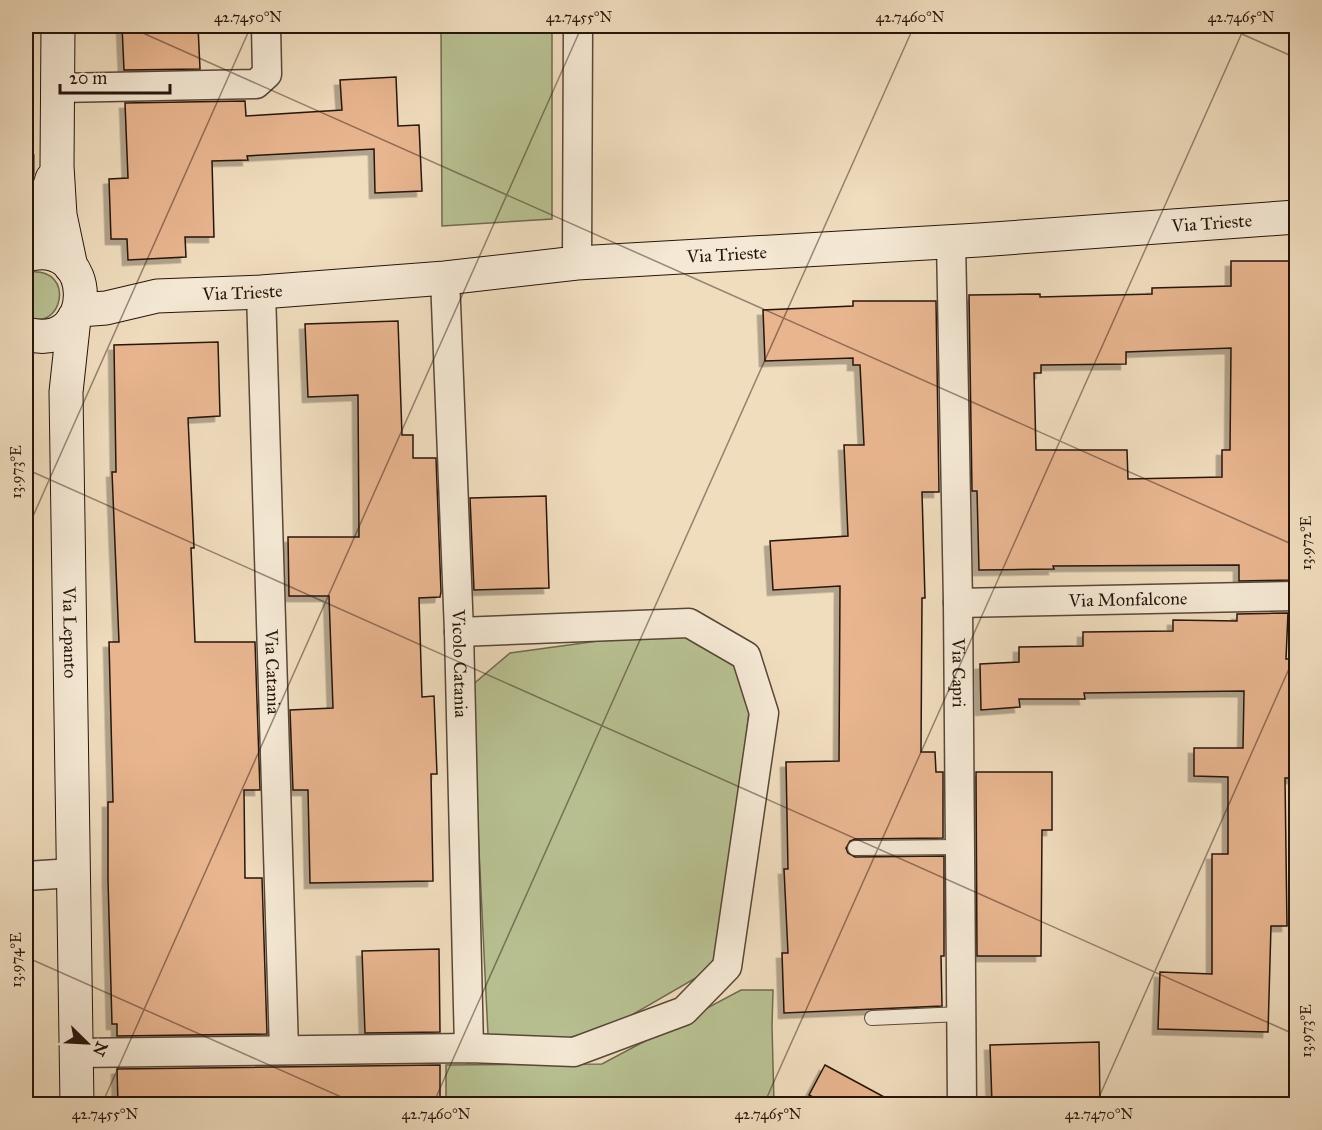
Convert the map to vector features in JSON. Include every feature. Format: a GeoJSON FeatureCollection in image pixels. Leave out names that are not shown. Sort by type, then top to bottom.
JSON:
{"type":"FeatureCollection","features":[{"type":"Feature","properties":{"kind":"street","name":"Via Lepanto"},"geometry":{"type":"LineString","coordinates":[[58,26],[57,166],[60,215],[76,293],[66,392],[77,1104]]}},
{"type":"Feature","properties":{"kind":"street"},"geometry":{"type":"LineString","coordinates":[[59,88],[256,84],[267,74],[266,26]]}},
{"type":"Feature","properties":{"kind":"street"},"geometry":{"type":"LineString","coordinates":[[577,263],[578,26]]}},
{"type":"Feature","properties":{"kind":"street","name":"Via Lepanto"},"geometry":{"type":"LineString","coordinates":[[27,255],[57,166]]}},
{"type":"Feature","properties":{"kind":"street","name":"Via Trieste"},"geometry":{"type":"LineString","coordinates":[[76,293],[103,281],[157,296],[261,292],[445,278],[577,263],[951,241],[1296,217]]}},
{"type":"Feature","properties":{"kind":"street","name":"Via Capri"},"geometry":{"type":"LineString","coordinates":[[951,241],[958,603],[962,1104]]}},
{"type":"Feature","properties":{"kind":"street"},"geometry":{"type":"LineString","coordinates":[[26,335],[35,337],[57,333],[76,293],[62,259],[40,252],[27,255]]}},
{"type":"Feature","properties":{"kind":"street","name":"Vicolo Catania"},"geometry":{"type":"LineString","coordinates":[[445,278],[459,632],[470,1048]]}},
{"type":"Feature","properties":{"kind":"street","name":"Via Catania"},"geometry":{"type":"LineString","coordinates":[[261,292],[284,1050]]}},
{"type":"Feature","properties":{"kind":"street"},"geometry":{"type":"LineString","coordinates":[[26,335],[66,392]]}},
{"type":"Feature","properties":{"kind":"street","name":"Via Monfalcone"},"geometry":{"type":"LineString","coordinates":[[958,603],[1296,596]]}},
{"type":"Feature","properties":{"kind":"street"},"geometry":{"type":"LineString","coordinates":[[76,1053],[470,1048],[574,1052],[684,1011],[728,967],[764,713],[746,656],[689,623],[459,632]]}},
{"type":"Feature","properties":{"kind":"street"},"geometry":{"type":"LineString","coordinates":[[26,876],[73,873]]}},
{"type":"Feature","properties":{"kind":"lane"},"geometry":{"type":"LineString","coordinates":[[855,848],[960,847]]}},
{"type":"Feature","properties":{"kind":"lane"},"geometry":{"type":"LineString","coordinates":[[872,1017],[961,1014]]}},
{"type":"Feature","properties":{"kind":"green space"},"geometry":{"type":"Polygon","coordinates":[[[441,26],[552,26],[552,219],[442,226],[441,26]]]}},
{"type":"Feature","properties":{"kind":"green space"},"geometry":{"type":"Polygon","coordinates":[[[26,155],[34,155],[34,174],[26,193],[26,155]]]}},
{"type":"Feature","properties":{"kind":"green space"},"geometry":{"type":"Polygon","coordinates":[[[30,272],[45,273],[54,280],[59,289],[59,299],[55,309],[48,317],[38,320],[26,317],[26,275],[30,272]]]}},
{"type":"Feature","properties":{"kind":"green space"},"geometry":{"type":"Polygon","coordinates":[[[681,636],[727,658],[742,678],[750,703],[720,964],[611,1027],[544,1044],[488,1035],[471,686],[510,653],[598,641],[681,636]]]}},
{"type":"Feature","properties":{"kind":"green space"},"geometry":{"type":"Polygon","coordinates":[[[741,990],[773,990],[774,1104],[446,1104],[446,1065],[602,1064],[741,990]]]}},
{"type":"Feature","properties":{"kind":"building"},"geometry":{"type":"Polygon","coordinates":[[[122,26],[198,26],[200,69],[124,70],[122,26]]]}},
{"type":"Feature","properties":{"kind":"building"},"geometry":{"type":"Polygon","coordinates":[[[396,77],[398,126],[419,125],[422,191],[375,193],[374,149],[247,156],[248,160],[212,161],[214,237],[185,237],[186,257],[128,260],[127,239],[111,239],[109,179],[128,178],[125,103],[245,101],[246,116],[342,110],[340,80],[396,77]]]}},
{"type":"Feature","properties":{"kind":"building"},"geometry":{"type":"Polygon","coordinates":[[[1231,261],[1296,261],[1296,575],[1289,575],[1289,580],[1239,581],[1239,565],[1053,566],[1054,569],[979,570],[977,491],[972,491],[969,295],[1040,294],[1040,297],[1152,294],[1152,288],[1231,286],[1231,261]],[[1231,348],[1126,352],[1126,364],[1041,365],[1041,373],[1034,373],[1036,450],[1127,450],[1128,479],[1222,477],[1222,450],[1230,450],[1231,348]]]}},
{"type":"Feature","properties":{"kind":"building"},"geometry":{"type":"Polygon","coordinates":[[[853,301],[936,301],[939,492],[922,492],[925,598],[922,598],[921,752],[935,752],[936,772],[943,772],[943,838],[855,839],[850,841],[846,848],[848,853],[855,857],[944,856],[942,1006],[784,1013],[782,953],[788,953],[784,869],[788,869],[786,762],[839,761],[840,586],[773,590],[770,541],[848,536],[844,445],[864,445],[860,365],[853,365],[853,358],[765,361],[763,310],[853,306],[853,301]]]}},
{"type":"Feature","properties":{"kind":"building"},"geometry":{"type":"Polygon","coordinates":[[[398,321],[402,435],[413,435],[413,458],[436,458],[441,592],[440,597],[419,598],[422,697],[434,696],[437,774],[431,774],[433,881],[310,883],[308,790],[293,790],[290,710],[333,708],[329,596],[289,596],[288,537],[359,537],[358,395],[308,397],[305,324],[398,321]]]}},
{"type":"Feature","properties":{"kind":"building"},"geometry":{"type":"Polygon","coordinates":[[[218,342],[220,416],[188,418],[194,548],[191,548],[195,642],[255,642],[260,790],[244,790],[245,878],[262,878],[267,1034],[117,1036],[117,1024],[112,1024],[108,880],[108,802],[113,802],[109,642],[119,642],[112,472],[116,472],[114,345],[218,342]]]}},
{"type":"Feature","properties":{"kind":"building"},"geometry":{"type":"Polygon","coordinates":[[[546,496],[549,588],[474,590],[470,498],[546,496]]]}},
{"type":"Feature","properties":{"kind":"building"},"geometry":{"type":"Polygon","coordinates":[[[1288,613],[1286,659],[1296,659],[1296,670],[1293,778],[1285,778],[1287,926],[1271,926],[1268,1032],[1158,1029],[1160,972],[1212,974],[1212,854],[1228,854],[1228,777],[1194,776],[1194,748],[1243,748],[1244,691],[1084,693],[1085,699],[1019,699],[1020,707],[981,710],[980,664],[1019,662],[1019,647],[1083,646],[1083,632],[1173,631],[1173,620],[1237,621],[1237,614],[1288,613]]]}},
{"type":"Feature","properties":{"kind":"building"},"geometry":{"type":"Polygon","coordinates":[[[976,772],[1052,772],[1052,830],[1042,830],[1041,956],[977,956],[976,772]]]}},
{"type":"Feature","properties":{"kind":"building"},"geometry":{"type":"Polygon","coordinates":[[[439,949],[440,1032],[365,1033],[362,951],[439,949]]]}},
{"type":"Feature","properties":{"kind":"building"},"geometry":{"type":"Polygon","coordinates":[[[1099,1042],[1100,1104],[992,1104],[990,1045],[1099,1042]]]}},
{"type":"Feature","properties":{"kind":"building"},"geometry":{"type":"Polygon","coordinates":[[[440,1065],[440,1104],[118,1104],[117,1069],[440,1065]]]}},
{"type":"Feature","properties":{"kind":"building"},"geometry":{"type":"Polygon","coordinates":[[[825,1065],[897,1104],[826,1104],[809,1095],[825,1065]]]}}]}
